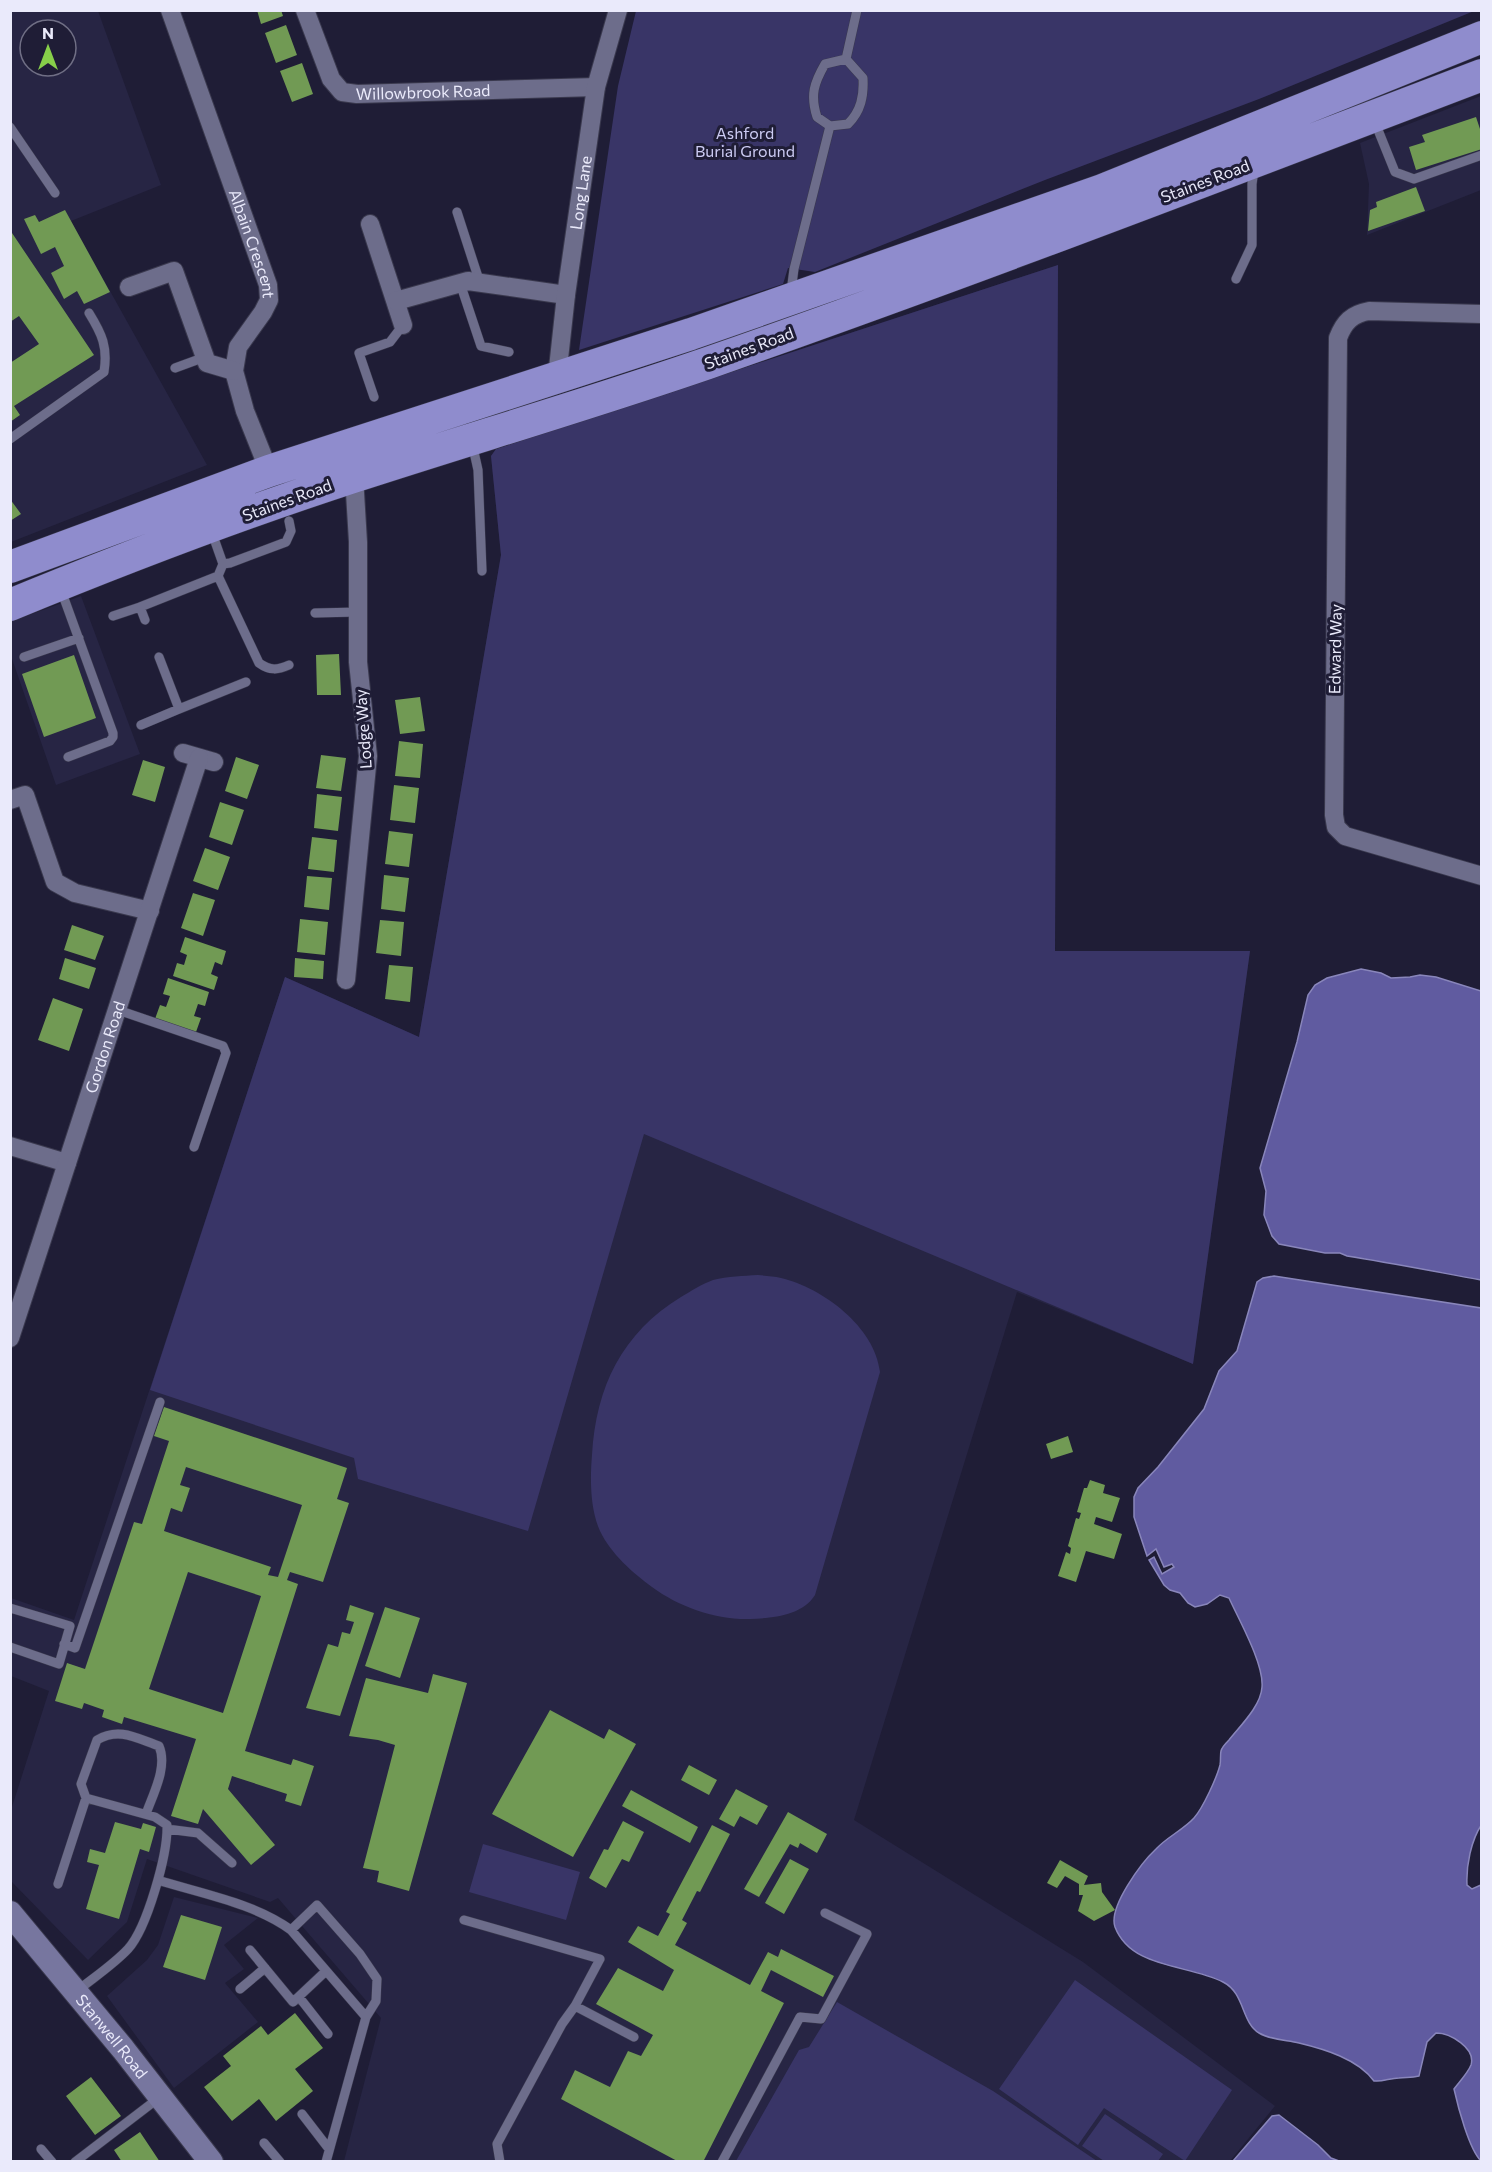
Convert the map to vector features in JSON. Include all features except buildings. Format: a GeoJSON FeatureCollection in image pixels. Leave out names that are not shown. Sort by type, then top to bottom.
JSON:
{"type":"FeatureCollection","features":[{"type":"Feature","properties":{"kind":"highway","name":"Staines Road"},"geometry":{"type":"LineString","coordinates":[[10,567],[269,471],[691,334],[1102,190],[1482,37]]}},
{"type":"Feature","properties":{"kind":"highway","name":"Staines Road"},"geometry":{"type":"LineString","coordinates":[[10,605],[210,528],[354,476],[717,360],[1115,215],[1482,75]]}},
{"type":"Feature","properties":{"kind":"main road","name":"Stanwell Road"},"geometry":{"type":"LineString","coordinates":[[10,1913],[211,2162]]}},
{"type":"Feature","properties":{"kind":"street","name":"Albain Crescent"},"geometry":{"type":"LineString","coordinates":[[170,10],[268,285],[269,300],[238,347],[234,371],[245,411],[269,471]]}},
{"type":"Feature","properties":{"kind":"street","name":"Willowbrook Road"},"geometry":{"type":"LineString","coordinates":[[305,10],[331,79],[342,92],[357,94],[596,87]]}},
{"type":"Feature","properties":{"kind":"street","name":"Long Lane"},"geometry":{"type":"LineString","coordinates":[[560,377],[558,368],[566,295],[596,87],[618,10]]}},
{"type":"Feature","properties":{"kind":"street"},"geometry":{"type":"LineString","coordinates":[[370,224],[403,325]]}},
{"type":"Feature","properties":{"kind":"street"},"geometry":{"type":"LineString","coordinates":[[129,287],[174,271],[207,363],[234,371]]}},
{"type":"Feature","properties":{"kind":"street"},"geometry":{"type":"LineString","coordinates":[[396,301],[468,281],[566,295]]}},
{"type":"Feature","properties":{"kind":"street","name":"Edward Way"},"geometry":{"type":"LineString","coordinates":[[1482,314],[1369,311],[1358,313],[1348,319],[1338,338],[1334,821],[1345,836],[1482,876]]}},
{"type":"Feature","properties":{"kind":"street","name":"Lodge Way"},"geometry":{"type":"LineString","coordinates":[[346,980],[368,756],[358,662],[358,542],[354,476]]}},
{"type":"Feature","properties":{"kind":"street","name":"Gordon Road"},"geometry":{"type":"LineString","coordinates":[[10,1338],[199,758]]}},
{"type":"Feature","properties":{"kind":"street"},"geometry":{"type":"LineString","coordinates":[[10,800],[25,795],[56,882],[75,893],[150,911]]}},
{"type":"Feature","properties":{"kind":"street"},"geometry":{"type":"LineString","coordinates":[[10,1146],[67,1163]]}},
{"type":"Feature","properties":{"kind":"lane"},"geometry":{"type":"LineString","coordinates":[[846,59],[857,10]]}},
{"type":"Feature","properties":{"kind":"lane"},"geometry":{"type":"LineString","coordinates":[[846,59],[863,78],[862,102],[848,124],[830,126],[817,117],[812,98],[818,76],[825,64],[846,59]]}},
{"type":"Feature","properties":{"kind":"lane"},"geometry":{"type":"LineString","coordinates":[[1373,116],[1395,172],[1414,179],[1482,155]]}},
{"type":"Feature","properties":{"kind":"lane"},"geometry":{"type":"LineString","coordinates":[[796,297],[792,284],[794,269],[830,126]]}},
{"type":"Feature","properties":{"kind":"lane"},"geometry":{"type":"LineString","coordinates":[[10,127],[55,193]]}},
{"type":"Feature","properties":{"kind":"lane"},"geometry":{"type":"LineString","coordinates":[[1236,279],[1252,245],[1252,184],[1255,162]]}},
{"type":"Feature","properties":{"kind":"lane"},"geometry":{"type":"LineString","coordinates":[[457,212],[480,283]]}},
{"type":"Feature","properties":{"kind":"lane"},"geometry":{"type":"LineString","coordinates":[[459,283],[481,346],[509,352]]}},
{"type":"Feature","properties":{"kind":"lane"},"geometry":{"type":"LineString","coordinates":[[10,439],[104,372],[107,356],[101,333],[89,314]]}},
{"type":"Feature","properties":{"kind":"lane"},"geometry":{"type":"LineString","coordinates":[[374,397],[359,353],[390,342],[403,325]]}},
{"type":"Feature","properties":{"kind":"lane"},"geometry":{"type":"LineString","coordinates":[[175,368],[205,357]]}},
{"type":"Feature","properties":{"kind":"lane"},"geometry":{"type":"LineString","coordinates":[[471,440],[478,470],[482,571]]}},
{"type":"Feature","properties":{"kind":"lane"},"geometry":{"type":"LineString","coordinates":[[223,564],[286,542],[291,531],[289,521]]}},
{"type":"Feature","properties":{"kind":"lane"},"geometry":{"type":"LineString","coordinates":[[113,616],[218,576],[223,564],[210,528]]}},
{"type":"Feature","properties":{"kind":"lane"},"geometry":{"type":"LineString","coordinates":[[218,576],[260,663],[266,668],[278,670],[289,664]]}},
{"type":"Feature","properties":{"kind":"lane"},"geometry":{"type":"LineString","coordinates":[[59,585],[113,733],[110,741],[68,757]]}},
{"type":"Feature","properties":{"kind":"lane"},"geometry":{"type":"LineString","coordinates":[[140,607],[145,620]]}},
{"type":"Feature","properties":{"kind":"lane"},"geometry":{"type":"LineString","coordinates":[[315,613],[357,612]]}},
{"type":"Feature","properties":{"kind":"lane"},"geometry":{"type":"LineString","coordinates":[[24,657],[79,638]]}},
{"type":"Feature","properties":{"kind":"lane"},"geometry":{"type":"LineString","coordinates":[[159,657],[179,709]]}},
{"type":"Feature","properties":{"kind":"lane"},"geometry":{"type":"LineString","coordinates":[[141,724],[246,682]]}},
{"type":"Feature","properties":{"kind":"lane"},"geometry":{"type":"LineString","coordinates":[[118,1010],[223,1046],[226,1053],[194,1147]]}},
{"type":"Feature","properties":{"kind":"lane"},"geometry":{"type":"LineString","coordinates":[[64,1644],[75,1648],[160,1402]]}},
{"type":"Feature","properties":{"kind":"lane"},"geometry":{"type":"LineString","coordinates":[[10,1608],[70,1626],[58,1664],[10,1647]]}},
{"type":"Feature","properties":{"kind":"lane"},"geometry":{"type":"LineString","coordinates":[[58,1884],[86,1798],[81,1784],[97,1740],[108,1734],[120,1733],[159,1746],[162,1763],[146,1814]]}},
{"type":"Feature","properties":{"kind":"lane"},"geometry":{"type":"LineString","coordinates":[[76,1992],[136,1940],[158,1880],[168,1837],[167,1825],[155,1817],[86,1798]]}},
{"type":"Feature","properties":{"kind":"lane"},"geometry":{"type":"LineString","coordinates":[[167,1830],[198,1833],[232,1863]]}},
{"type":"Feature","properties":{"kind":"lane"},"geometry":{"type":"LineString","coordinates":[[158,1880],[260,1912],[278,1920],[291,1930],[366,2017]]}},
{"type":"Feature","properties":{"kind":"lane"},"geometry":{"type":"LineString","coordinates":[[291,1930],[317,1905],[360,1954],[377,1979],[376,2001],[366,2017],[326,2162]]}},
{"type":"Feature","properties":{"kind":"lane"},"geometry":{"type":"LineString","coordinates":[[722,2162],[800,2017],[821,2019],[867,1934],[825,1913]]}},
{"type":"Feature","properties":{"kind":"lane"},"geometry":{"type":"LineString","coordinates":[[464,1920],[600,1959],[497,2144],[500,2162]]}},
{"type":"Feature","properties":{"kind":"lane"},"geometry":{"type":"LineString","coordinates":[[250,1950],[293,2002],[326,1971]]}},
{"type":"Feature","properties":{"kind":"lane"},"geometry":{"type":"LineString","coordinates":[[240,1989],[265,1968]]}},
{"type":"Feature","properties":{"kind":"lane"},"geometry":{"type":"LineString","coordinates":[[298,1997],[328,2034]]}},
{"type":"Feature","properties":{"kind":"lane"},"geometry":{"type":"LineString","coordinates":[[575,2006],[634,2037]]}},
{"type":"Feature","properties":{"kind":"lane"},"geometry":{"type":"LineString","coordinates":[[75,2162],[160,2097]]}},
{"type":"Feature","properties":{"kind":"lane"},"geometry":{"type":"LineString","coordinates":[[302,2114],[329,2149]]}},
{"type":"Feature","properties":{"kind":"lane"},"geometry":{"type":"LineString","coordinates":[[264,2143],[280,2162]]}},
{"type":"Feature","properties":{"kind":"lane"},"geometry":{"type":"LineString","coordinates":[[41,2149],[51,2162]]}},
{"type":"Feature","properties":{"kind":"shaded area"},"geometry":{"type":"Polygon","coordinates":[[[11,11],[98,11],[161,185],[71,221],[207,465],[11,542],[11,11]]]}},
{"type":"Feature","properties":{"kind":"shaded area"},"geometry":{"type":"Polygon","coordinates":[[[1481,96],[1481,190],[1367,235],[1369,184],[1360,143],[1481,96]]]}},
{"type":"Feature","properties":{"kind":"shaded area"},"geometry":{"type":"Polygon","coordinates":[[[1058,265],[1055,951],[1250,951],[1193,1364],[1017,1292],[854,1820],[1083,1962],[1275,2106],[1230,2161],[344,2161],[381,2018],[278,1898],[270,1902],[147,1859],[127,1922],[88,1960],[11,1881],[11,1810],[49,1691],[11,1676],[11,1598],[74,1620],[285,977],[419,1037],[501,555],[491,456],[496,449],[1058,265]]]}},
{"type":"Feature","properties":{"kind":"shaded area"},"geometry":{"type":"Polygon","coordinates":[[[81,596],[140,754],[56,785],[11,656],[10,622],[81,596]]]}},
{"type":"Feature","properties":{"kind":"shaded area"},"geometry":{"type":"Polygon","coordinates":[[[1361,969],[1381,973],[1391,978],[1420,975],[1436,977],[1481,991],[1481,1280],[1340,1253],[1325,1253],[1279,1244],[1272,1236],[1264,1215],[1266,1191],[1260,1168],[1297,1042],[1308,995],[1315,985],[1327,978],[1361,969]]]}},
{"type":"Feature","properties":{"kind":"shaded area"},"geometry":{"type":"Polygon","coordinates":[[[1274,1276],[1481,1308],[1482,1824],[1472,1845],[1468,1862],[1467,1885],[1472,1889],[1481,1885],[1481,2161],[1468,2138],[1454,2089],[1470,2068],[1472,2059],[1466,2047],[1455,2039],[1436,2033],[1427,2042],[1419,2076],[1374,2081],[1359,2067],[1340,2056],[1309,2045],[1259,2033],[1249,2022],[1230,1987],[1209,1976],[1147,1958],[1134,1951],[1123,1941],[1115,1927],[1116,1908],[1128,1885],[1156,1849],[1198,1813],[1216,1777],[1222,1748],[1249,1715],[1261,1694],[1262,1677],[1259,1666],[1229,1598],[1220,1595],[1207,1604],[1195,1607],[1188,1603],[1180,1593],[1164,1585],[1149,1560],[1154,1557],[1162,1574],[1174,1567],[1172,1564],[1164,1567],[1156,1549],[1147,1556],[1134,1517],[1134,1497],[1138,1488],[1158,1467],[1204,1409],[1219,1371],[1237,1351],[1257,1282],[1274,1276]]]}},
{"type":"Feature","properties":{"kind":"shaded area"},"geometry":{"type":"Polygon","coordinates":[[[174,1897],[258,1918],[224,1945],[244,1969],[225,1983],[258,2022],[174,2088],[107,1996],[147,1960],[158,1945],[174,1897]]]}},
{"type":"Feature","properties":{"kind":"shaded area"},"geometry":{"type":"Polygon","coordinates":[[[1279,2115],[1331,2158],[1339,2161],[1233,2161],[1272,2116],[1279,2115]]]}},
{"type":"Feature","properties":{"kind":"green space","name":"Ashford Burial Ground"},"geometry":{"type":"Polygon","coordinates":[[[636,11],[1474,11],[1259,99],[1045,180],[815,272],[788,268],[783,284],[579,350],[618,86],[636,11]]]}},
{"type":"Feature","properties":{"kind":"green space"},"geometry":{"type":"Polygon","coordinates":[[[1058,265],[1055,951],[1250,951],[1193,1364],[644,1134],[528,1531],[358,1479],[354,1458],[150,1390],[285,977],[419,1037],[501,555],[491,456],[496,449],[1058,265]]]}},
{"type":"Feature","properties":{"kind":"green space"},"geometry":{"type":"Polygon","coordinates":[[[758,1275],[778,1277],[797,1283],[829,1300],[858,1325],[876,1355],[880,1372],[815,1595],[795,1612],[768,1618],[737,1619],[711,1615],[674,1601],[637,1576],[623,1562],[600,1531],[594,1513],[591,1464],[599,1407],[606,1385],[628,1345],[643,1327],[660,1311],[713,1280],[758,1275]]]}},
{"type":"Feature","properties":{"kind":"green space"},"geometry":{"type":"Polygon","coordinates":[[[483,1844],[580,1872],[566,1920],[469,1892],[483,1844]]]}},
{"type":"Feature","properties":{"kind":"green space"},"geometry":{"type":"Polygon","coordinates":[[[1075,1980],[1232,2090],[1185,2161],[1104,2108],[1078,2145],[999,2089],[1075,1980]]]}},
{"type":"Feature","properties":{"kind":"green space"},"geometry":{"type":"Polygon","coordinates":[[[837,2002],[993,2091],[1097,2161],[736,2161],[799,2050],[809,2047],[837,2002]]]}},
{"type":"Feature","properties":{"kind":"green space"},"geometry":{"type":"Polygon","coordinates":[[[1105,2114],[1163,2154],[1158,2161],[1104,2161],[1082,2146],[1105,2114]]]}}]}
